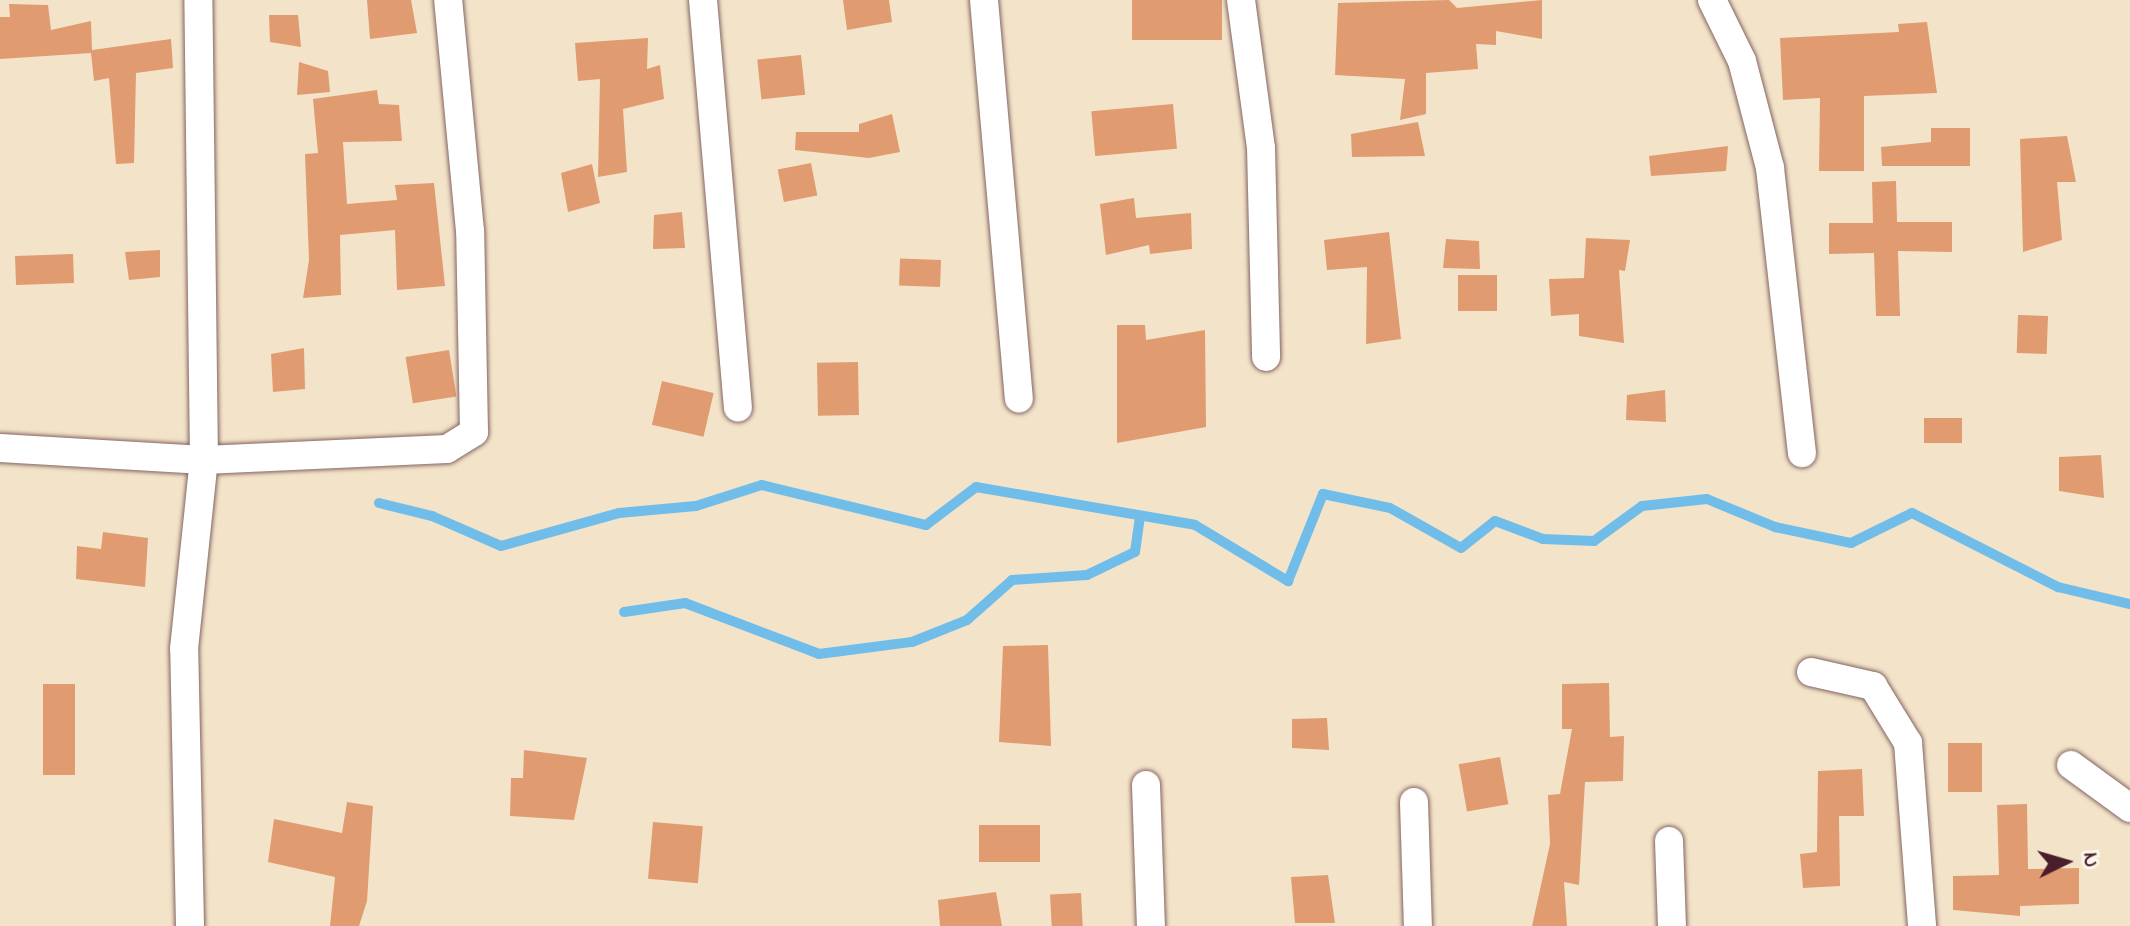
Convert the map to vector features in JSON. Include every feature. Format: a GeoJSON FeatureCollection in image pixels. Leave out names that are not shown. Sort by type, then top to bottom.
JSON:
{"type":"FeatureCollection","features":[{"type":"Feature","properties":{"kind":"street"},"geometry":{"type":"LineString","coordinates":[[190,926],[184,649],[204,460],[198,0]]}},
{"type":"Feature","properties":{"kind":"street"},"geometry":{"type":"LineString","coordinates":[[0,448],[204,460],[447,449],[474,432],[470,231],[448,0]]}},
{"type":"Feature","properties":{"kind":"street"},"geometry":{"type":"LineString","coordinates":[[703,0],[738,407]]}},
{"type":"Feature","properties":{"kind":"street"},"geometry":{"type":"LineString","coordinates":[[984,0],[1019,398]]}},
{"type":"Feature","properties":{"kind":"street"},"geometry":{"type":"LineString","coordinates":[[1241,0],[1261,148],[1266,357]]}},
{"type":"Feature","properties":{"kind":"street"},"geometry":{"type":"LineString","coordinates":[[1712,0],[1742,61],[1770,168],[1802,453]]}},
{"type":"Feature","properties":{"kind":"street"},"geometry":{"type":"LineString","coordinates":[[1811,672],[1873,686],[1908,743],[1922,926]]}},
{"type":"Feature","properties":{"kind":"street"},"geometry":{"type":"LineString","coordinates":[[2071,765],[2130,808]]}},
{"type":"Feature","properties":{"kind":"street"},"geometry":{"type":"LineString","coordinates":[[1146,785],[1151,926]]}},
{"type":"Feature","properties":{"kind":"street"},"geometry":{"type":"LineString","coordinates":[[1414,802],[1418,926]]}},
{"type":"Feature","properties":{"kind":"street"},"geometry":{"type":"LineString","coordinates":[[1669,841],[1672,926]]}},
{"type":"Feature","properties":{"kind":"building"},"geometry":{"type":"Polygon","coordinates":[[[367,0],[411,0],[417,33],[370,39],[367,0]]]}},
{"type":"Feature","properties":{"kind":"building"},"geometry":{"type":"Polygon","coordinates":[[[843,0],[889,0],[892,22],[847,30],[843,0]]]}},
{"type":"Feature","properties":{"kind":"building"},"geometry":{"type":"Polygon","coordinates":[[[1132,0],[1222,0],[1222,40],[1132,40],[1132,0]]]}},
{"type":"Feature","properties":{"kind":"building"},"geometry":{"type":"Polygon","coordinates":[[[1449,0],[1457,8],[1542,0],[1542,39],[1496,31],[1496,45],[1476,44],[1478,69],[1426,73],[1426,114],[1400,120],[1405,79],[1335,75],[1338,3],[1449,0]]]}},
{"type":"Feature","properties":{"kind":"building"},"geometry":{"type":"Polygon","coordinates":[[[9,4],[48,5],[51,30],[91,21],[92,50],[171,39],[173,68],[136,73],[134,163],[116,164],[109,78],[94,81],[91,53],[0,59],[0,17],[10,17],[9,4]]]}},
{"type":"Feature","properties":{"kind":"building"},"geometry":{"type":"Polygon","coordinates":[[[269,15],[298,15],[301,47],[270,42],[269,15]]]}},
{"type":"Feature","properties":{"kind":"building"},"geometry":{"type":"Polygon","coordinates":[[[1927,22],[1937,93],[1864,96],[1864,171],[1819,171],[1820,98],[1783,100],[1780,38],[1899,32],[1898,24],[1927,22]]]}},
{"type":"Feature","properties":{"kind":"building"},"geometry":{"type":"Polygon","coordinates":[[[648,38],[647,69],[660,65],[664,99],[623,109],[627,172],[598,177],[600,79],[578,81],[575,43],[648,38]]]}},
{"type":"Feature","properties":{"kind":"building"},"geometry":{"type":"Polygon","coordinates":[[[801,55],[805,95],[761,99],[757,60],[801,55]]]}},
{"type":"Feature","properties":{"kind":"building"},"geometry":{"type":"Polygon","coordinates":[[[299,62],[328,71],[330,92],[297,95],[299,62]]]}},
{"type":"Feature","properties":{"kind":"building"},"geometry":{"type":"Polygon","coordinates":[[[377,90],[379,104],[399,105],[402,141],[343,142],[347,204],[397,200],[395,185],[434,183],[445,286],[397,290],[395,230],[340,235],[341,295],[303,298],[309,260],[305,154],[318,153],[313,99],[377,90]]]}},
{"type":"Feature","properties":{"kind":"building"},"geometry":{"type":"Polygon","coordinates":[[[1173,104],[1177,149],[1095,156],[1091,111],[1173,104]]]}},
{"type":"Feature","properties":{"kind":"building"},"geometry":{"type":"Polygon","coordinates":[[[892,114],[900,152],[869,158],[795,150],[796,132],[859,132],[859,124],[892,114]]]}},
{"type":"Feature","properties":{"kind":"building"},"geometry":{"type":"Polygon","coordinates":[[[1418,122],[1425,156],[1352,157],[1351,134],[1418,122]]]}},
{"type":"Feature","properties":{"kind":"building"},"geometry":{"type":"Polygon","coordinates":[[[1931,128],[1970,128],[1970,166],[1882,166],[1881,147],[1931,142],[1931,128]]]}},
{"type":"Feature","properties":{"kind":"building"},"geometry":{"type":"Polygon","coordinates":[[[2067,136],[2076,182],[2057,182],[2062,240],[2023,252],[2020,139],[2067,136]]]}},
{"type":"Feature","properties":{"kind":"building"},"geometry":{"type":"Polygon","coordinates":[[[1728,146],[1726,171],[1651,176],[1649,156],[1728,146]]]}},
{"type":"Feature","properties":{"kind":"building"},"geometry":{"type":"Polygon","coordinates":[[[811,163],[817,195],[784,202],[778,169],[811,163]]]}},
{"type":"Feature","properties":{"kind":"building"},"geometry":{"type":"Polygon","coordinates":[[[592,164],[600,203],[568,212],[561,173],[592,164]]]}},
{"type":"Feature","properties":{"kind":"building"},"geometry":{"type":"Polygon","coordinates":[[[1896,181],[1897,222],[1952,222],[1952,252],[1898,251],[1900,316],[1876,316],[1874,253],[1829,254],[1829,223],[1873,223],[1872,182],[1896,181]]]}},
{"type":"Feature","properties":{"kind":"building"},"geometry":{"type":"Polygon","coordinates":[[[1134,198],[1136,218],[1191,213],[1192,249],[1150,254],[1149,245],[1106,255],[1100,204],[1134,198]]]}},
{"type":"Feature","properties":{"kind":"building"},"geometry":{"type":"Polygon","coordinates":[[[682,212],[685,248],[653,249],[654,215],[682,212]]]}},
{"type":"Feature","properties":{"kind":"building"},"geometry":{"type":"Polygon","coordinates":[[[1389,232],[1401,339],[1366,344],[1367,267],[1327,270],[1324,240],[1389,232]]]}},
{"type":"Feature","properties":{"kind":"building"},"geometry":{"type":"Polygon","coordinates":[[[1586,238],[1630,240],[1625,271],[1619,270],[1624,343],[1579,336],[1579,314],[1551,316],[1549,279],[1584,278],[1586,238]]]}},
{"type":"Feature","properties":{"kind":"building"},"geometry":{"type":"Polygon","coordinates":[[[1446,239],[1479,241],[1480,269],[1443,268],[1446,239]]]}},
{"type":"Feature","properties":{"kind":"building"},"geometry":{"type":"Polygon","coordinates":[[[160,250],[160,277],[129,280],[125,252],[160,250]]]}},
{"type":"Feature","properties":{"kind":"building"},"geometry":{"type":"Polygon","coordinates":[[[73,254],[74,283],[16,285],[15,256],[73,254]]]}},
{"type":"Feature","properties":{"kind":"building"},"geometry":{"type":"Polygon","coordinates":[[[900,259],[941,260],[940,287],[899,286],[900,259]]]}},
{"type":"Feature","properties":{"kind":"building"},"geometry":{"type":"Polygon","coordinates":[[[1458,275],[1497,275],[1497,311],[1458,311],[1458,275]]]}},
{"type":"Feature","properties":{"kind":"building"},"geometry":{"type":"Polygon","coordinates":[[[2018,315],[2048,316],[2047,354],[2017,353],[2018,315]]]}},
{"type":"Feature","properties":{"kind":"building"},"geometry":{"type":"Polygon","coordinates":[[[1117,325],[1145,325],[1146,340],[1205,330],[1206,427],[1117,443],[1117,325]]]}},
{"type":"Feature","properties":{"kind":"building"},"geometry":{"type":"Polygon","coordinates":[[[304,348],[305,389],[273,392],[271,354],[304,348]]]}},
{"type":"Feature","properties":{"kind":"building"},"geometry":{"type":"Polygon","coordinates":[[[449,350],[456,396],[413,403],[406,357],[449,350]]]}},
{"type":"Feature","properties":{"kind":"building"},"geometry":{"type":"Polygon","coordinates":[[[858,362],[859,415],[818,416],[817,363],[858,362]]]}},
{"type":"Feature","properties":{"kind":"building"},"geometry":{"type":"Polygon","coordinates":[[[662,381],[714,393],[704,437],[652,425],[662,381]]]}},
{"type":"Feature","properties":{"kind":"building"},"geometry":{"type":"Polygon","coordinates":[[[1665,390],[1666,422],[1626,420],[1627,395],[1665,390]]]}},
{"type":"Feature","properties":{"kind":"building"},"geometry":{"type":"Polygon","coordinates":[[[1924,418],[1962,418],[1962,443],[1924,443],[1924,418]]]}},
{"type":"Feature","properties":{"kind":"building"},"geometry":{"type":"Polygon","coordinates":[[[2101,455],[2104,498],[2059,491],[2059,457],[2101,455]]]}},
{"type":"Feature","properties":{"kind":"building"},"geometry":{"type":"Polygon","coordinates":[[[103,532],[148,538],[145,587],[76,579],[77,546],[101,549],[103,532]]]}},
{"type":"Feature","properties":{"kind":"building"},"geometry":{"type":"Polygon","coordinates":[[[1048,645],[1051,746],[999,742],[1003,646],[1048,645]]]}},
{"type":"Feature","properties":{"kind":"building"},"geometry":{"type":"Polygon","coordinates":[[[1609,683],[1610,737],[1624,736],[1623,781],[1585,782],[1579,885],[1564,882],[1567,926],[1532,926],[1550,844],[1548,795],[1560,794],[1572,729],[1562,729],[1562,684],[1609,683]]]}},
{"type":"Feature","properties":{"kind":"building"},"geometry":{"type":"Polygon","coordinates":[[[43,684],[75,684],[75,775],[43,775],[43,684]]]}},
{"type":"Feature","properties":{"kind":"building"},"geometry":{"type":"Polygon","coordinates":[[[1327,718],[1329,750],[1292,748],[1292,719],[1327,718]]]}},
{"type":"Feature","properties":{"kind":"building"},"geometry":{"type":"Polygon","coordinates":[[[1948,743],[1982,743],[1982,792],[1948,792],[1948,743]]]}},
{"type":"Feature","properties":{"kind":"building"},"geometry":{"type":"Polygon","coordinates":[[[524,750],[587,758],[574,820],[510,816],[511,778],[523,778],[524,750]]]}},
{"type":"Feature","properties":{"kind":"building"},"geometry":{"type":"Polygon","coordinates":[[[1500,757],[1508,804],[1467,812],[1459,764],[1500,757]]]}},
{"type":"Feature","properties":{"kind":"building"},"geometry":{"type":"Polygon","coordinates":[[[1862,769],[1864,816],[1839,816],[1840,886],[1803,888],[1800,854],[1817,852],[1818,771],[1862,769]]]}},
{"type":"Feature","properties":{"kind":"building"},"geometry":{"type":"Polygon","coordinates":[[[347,802],[373,806],[367,901],[359,926],[330,926],[335,877],[268,862],[274,819],[342,833],[347,802]]]}},
{"type":"Feature","properties":{"kind":"building"},"geometry":{"type":"Polygon","coordinates":[[[2027,804],[2028,869],[2079,868],[2079,904],[2020,906],[2020,916],[1953,910],[1953,876],[1999,875],[1997,805],[2027,804]]]}},
{"type":"Feature","properties":{"kind":"building"},"geometry":{"type":"Polygon","coordinates":[[[653,822],[703,826],[698,883],[648,879],[653,822]]]}},
{"type":"Feature","properties":{"kind":"building"},"geometry":{"type":"Polygon","coordinates":[[[979,825],[1040,825],[1040,862],[979,862],[979,825]]]}},
{"type":"Feature","properties":{"kind":"building"},"geometry":{"type":"Polygon","coordinates":[[[1328,875],[1335,923],[1295,923],[1291,877],[1328,875]]]}},
{"type":"Feature","properties":{"kind":"building"},"geometry":{"type":"Polygon","coordinates":[[[996,892],[1002,926],[940,926],[938,900],[996,892]]]}},
{"type":"Feature","properties":{"kind":"building"},"geometry":{"type":"Polygon","coordinates":[[[1081,893],[1083,926],[1052,926],[1050,895],[1081,893]]]}},
{"type":"Feature","properties":{"kind":"waterway"},"geometry":{"type":"LineString","coordinates":[[379,503],[432,516],[501,546],[619,513],[696,506],[762,485],[926,525],[976,487],[1195,525],[1288,581],[1323,494],[1390,508],[1461,548],[1495,521],[1543,539],[1594,541],[1642,506],[1707,499],[1775,527],[1851,543],[1912,513],[2058,587],[2130,604]]}},
{"type":"Feature","properties":{"kind":"waterway"},"geometry":{"type":"LineString","coordinates":[[624,612],[685,603],[819,654],[912,642],[967,620],[1012,580],[1087,575],[1135,552],[1140,516]]}}]}
